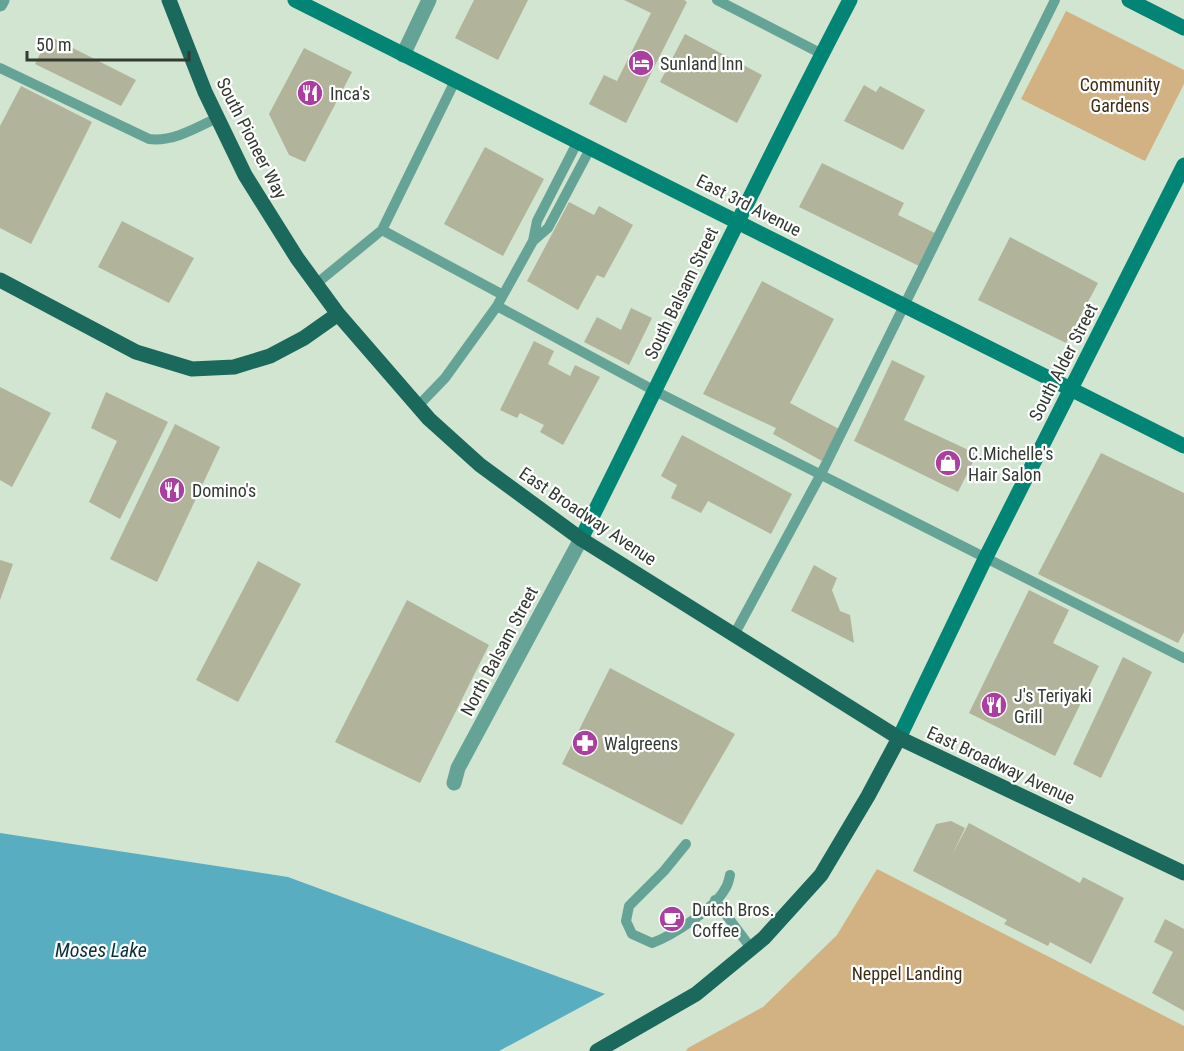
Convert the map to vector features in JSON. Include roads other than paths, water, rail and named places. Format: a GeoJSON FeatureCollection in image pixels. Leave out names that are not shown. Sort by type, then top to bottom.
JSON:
{"type":"FeatureCollection","features":[{"type":"Feature","properties":{"kind":"main road","name":"South Pioneer Way"},"geometry":{"type":"LineString","coordinates":[[169,0],[204,92],[245,175],[338,314]]}},
{"type":"Feature","properties":{"kind":"main road","name":"East 3rd Avenue"},"geometry":{"type":"LineString","coordinates":[[295,0],[1184,447]]}},
{"type":"Feature","properties":{"kind":"main road","name":"South Balsam Street"},"geometry":{"type":"LineString","coordinates":[[581,539],[850,0]]}},
{"type":"Feature","properties":{"kind":"main road"},"geometry":{"type":"LineString","coordinates":[[1130,0],[1184,27]]}},
{"type":"Feature","properties":{"kind":"main road","name":"South Alder Street"},"geometry":{"type":"LineString","coordinates":[[898,738],[986,557],[1184,165]]}},
{"type":"Feature","properties":{"kind":"main road"},"geometry":{"type":"LineString","coordinates":[[0,280],[136,352],[192,369],[234,366],[270,356],[304,338],[338,314]]}},
{"type":"Feature","properties":{"kind":"main road","name":"East Broadway Avenue"},"geometry":{"type":"LineString","coordinates":[[338,314],[429,418],[480,465],[581,539],[898,738],[1184,873]]}},
{"type":"Feature","properties":{"kind":"main road"},"geometry":{"type":"LineString","coordinates":[[597,1051],[696,994],[764,938],[821,875],[868,796],[898,738]]}},
{"type":"Feature","properties":{"kind":"street"},"geometry":{"type":"LineString","coordinates":[[0,4],[2,0]]}},
{"type":"Feature","properties":{"kind":"street"},"geometry":{"type":"LineString","coordinates":[[403,55],[429,0]]}},
{"type":"Feature","properties":{"kind":"street","name":"North Balsam Street"},"geometry":{"type":"LineString","coordinates":[[454,783],[463,759],[581,539]]}},
{"type":"Feature","properties":{"kind":"lane"},"geometry":{"type":"LineString","coordinates":[[717,0],[822,54]]}},
{"type":"Feature","properties":{"kind":"lane"},"geometry":{"type":"LineString","coordinates":[[734,635],[821,474],[1055,0]]}},
{"type":"Feature","properties":{"kind":"lane"},"geometry":{"type":"LineString","coordinates":[[0,68],[149,139],[168,138],[217,118]]}},
{"type":"Feature","properties":{"kind":"lane"},"geometry":{"type":"LineString","coordinates":[[316,284],[382,230],[455,81]]}},
{"type":"Feature","properties":{"kind":"lane"},"geometry":{"type":"LineString","coordinates":[[418,406],[445,378],[497,306],[533,241],[548,228],[584,144]]}},
{"type":"Feature","properties":{"kind":"lane"},"geometry":{"type":"LineString","coordinates":[[382,230],[503,296]]}},
{"type":"Feature","properties":{"kind":"lane"},"geometry":{"type":"LineString","coordinates":[[497,306],[656,391],[1184,658]]}},
{"type":"Feature","properties":{"kind":"lane"},"geometry":{"type":"LineString","coordinates":[[686,844],[664,871],[629,906],[626,921],[632,934],[652,943],[666,938],[707,909],[725,890],[730,875]]}},
{"type":"Feature","properties":{"kind":"lane"},"geometry":{"type":"LineString","coordinates":[[715,900],[751,948]]}},
{"type":"Feature","properties":{"kind":"water","name":"Moses Lake"},"geometry":{"type":"Polygon","coordinates":[[[0,833],[288,877],[605,994],[499,1051],[0,1051],[0,833]]]}},
{"type":"Feature","properties":{"kind":"place","name":"Sunland Inn"},"geometry":{"type":"Point","coordinates":[641,63]}},
{"type":"Feature","properties":{"kind":"place","name":"Inca's"},"geometry":{"type":"Point","coordinates":[310,93]}},
{"type":"Feature","properties":{"kind":"place","name":"C.Michelle's Hair Salon"},"geometry":{"type":"Point","coordinates":[948,463]}},
{"type":"Feature","properties":{"kind":"place","name":"Domino's"},"geometry":{"type":"Point","coordinates":[172,490]}},
{"type":"Feature","properties":{"kind":"place","name":"J's Teriyaki Grill"},"geometry":{"type":"Point","coordinates":[994,705]}},
{"type":"Feature","properties":{"kind":"place","name":"Walgreens"},"geometry":{"type":"Point","coordinates":[585,743]}},
{"type":"Feature","properties":{"kind":"place","name":"Dutch Bros. Coffee"},"geometry":{"type":"Point","coordinates":[672,919]}},
{"type":"Feature","properties":{"kind":"park label","name":"Community Gardens"},"geometry":{"type":"Point","coordinates":[1120,94]}},
{"type":"Feature","properties":{"kind":"park label","name":"Neppel Landing"},"geometry":{"type":"Point","coordinates":[907,973]}}]}
